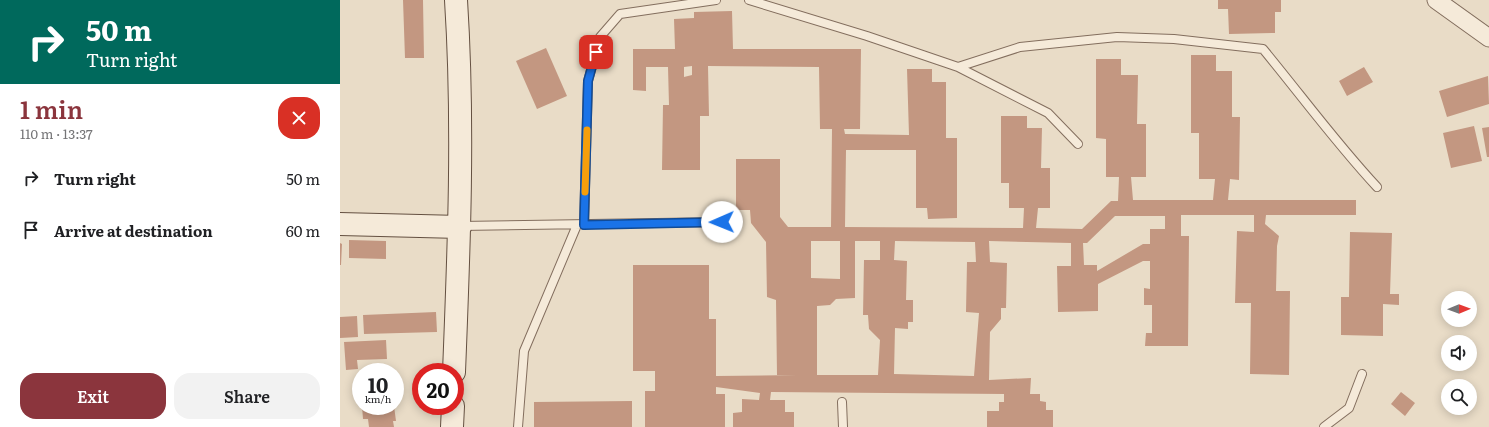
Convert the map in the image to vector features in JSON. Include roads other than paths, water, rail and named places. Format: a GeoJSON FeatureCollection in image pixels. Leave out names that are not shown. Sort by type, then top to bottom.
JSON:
{"type":"FeatureCollection","features":[{"type":"Feature","properties":{"kind":"street"},"geometry":{"type":"LineString","coordinates":[[454,363],[460,226],[458,38],[456,0]]}},
{"type":"Feature","properties":{"kind":"street"},"geometry":{"type":"LineString","coordinates":[[1436,0],[1489,38]]}},
{"type":"Feature","properties":{"kind":"street"},"geometry":{"type":"LineString","coordinates":[[340,224],[460,226]]}},
{"type":"Feature","properties":{"kind":"street"},"geometry":{"type":"LineString","coordinates":[[452,427],[453,415]]}},
{"type":"Feature","properties":{"kind":"lane"},"geometry":{"type":"LineString","coordinates":[[518,427],[524,351],[580,225],[588,81],[600,37],[620,14],[716,0]]}},
{"type":"Feature","properties":{"kind":"lane"},"geometry":{"type":"LineString","coordinates":[[749,0],[866,36],[958,67],[1048,113],[1078,144]]}},
{"type":"Feature","properties":{"kind":"lane"},"geometry":{"type":"LineString","coordinates":[[958,67],[1020,47],[1117,37],[1174,38],[1263,49],[1312,108],[1349,157],[1377,187]]}},
{"type":"Feature","properties":{"kind":"lane"},"geometry":{"type":"LineString","coordinates":[[460,226],[722,222]]}},
{"type":"Feature","properties":{"kind":"lane"},"geometry":{"type":"LineString","coordinates":[[1324,427],[1349,408],[1362,374]]}},
{"type":"Feature","properties":{"kind":"lane"},"geometry":{"type":"LineString","coordinates":[[842,402],[843,427]]}}]}
